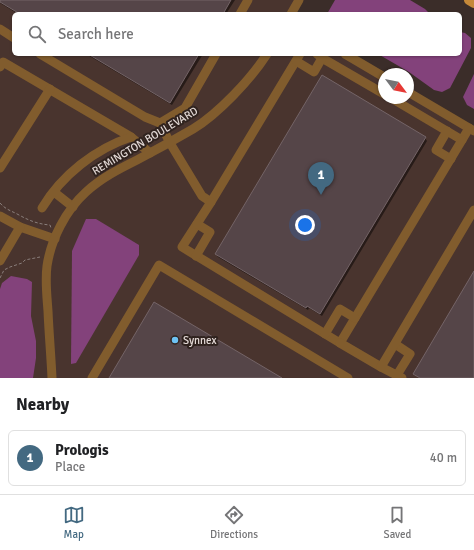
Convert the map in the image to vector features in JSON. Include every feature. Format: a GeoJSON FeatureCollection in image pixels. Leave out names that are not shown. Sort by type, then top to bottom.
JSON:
{"type":"FeatureCollection","features":[{"type":"Feature","properties":{"kind":"main road"},"geometry":{"type":"LineString","coordinates":[[469,0],[474,3]]}},
{"type":"Feature","properties":{"kind":"street"},"geometry":{"type":"LineString","coordinates":[[241,12],[248,0]]}},
{"type":"Feature","properties":{"kind":"street"},"geometry":{"type":"LineString","coordinates":[[292,12],[300,0]]}},
{"type":"Feature","properties":{"kind":"street"},"geometry":{"type":"LineString","coordinates":[[300,0],[300,12]]}},
{"type":"Feature","properties":{"kind":"street"},"geometry":{"type":"LineString","coordinates":[[0,29],[12,37]]}},
{"type":"Feature","properties":{"kind":"street"},"geometry":{"type":"LineString","coordinates":[[43,56],[145,117],[160,123],[170,143],[202,196],[210,202]]}},
{"type":"Feature","properties":{"kind":"street"},"geometry":{"type":"LineString","coordinates":[[160,123],[185,108],[215,56]]}},
{"type":"Feature","properties":{"kind":"street","name":"REMINGTON BOULEVARD"},"geometry":{"type":"LineString","coordinates":[[52,378],[47,266],[61,224],[85,192],[101,180],[194,129],[233,96],[265,56]]}},
{"type":"Feature","properties":{"kind":"street"},"geometry":{"type":"LineString","coordinates":[[378,90],[320,56],[314,72],[298,57],[182,248],[399,377],[410,354],[395,344]]}},
{"type":"Feature","properties":{"kind":"street"},"geometry":{"type":"LineString","coordinates":[[348,56],[378,73]]}},
{"type":"Feature","properties":{"kind":"street"},"geometry":{"type":"LineString","coordinates":[[0,67],[4,62],[131,137],[150,153]]}},
{"type":"Feature","properties":{"kind":"street"},"geometry":{"type":"LineString","coordinates":[[0,168],[50,89]]}},
{"type":"Feature","properties":{"kind":"street"},"geometry":{"type":"LineString","coordinates":[[340,343],[462,140],[472,129],[414,95]]}},
{"type":"Feature","properties":{"kind":"street"},"geometry":{"type":"LineString","coordinates":[[401,104],[462,140]]}},
{"type":"Feature","properties":{"kind":"street"},"geometry":{"type":"LineString","coordinates":[[447,131],[436,150],[451,159]]}},
{"type":"Feature","properties":{"kind":"street"},"geometry":{"type":"LineString","coordinates":[[42,208],[63,180],[80,165],[119,141],[131,137]]}},
{"type":"Feature","properties":{"kind":"street"},"geometry":{"type":"LineString","coordinates":[[54,192],[73,207]]}},
{"type":"Feature","properties":{"kind":"street"},"geometry":{"type":"LineString","coordinates":[[381,367],[474,210]]}},
{"type":"Feature","properties":{"kind":"street"},"geometry":{"type":"LineString","coordinates":[[0,216],[20,226],[55,239]]}},
{"type":"Feature","properties":{"kind":"street"},"geometry":{"type":"LineString","coordinates":[[196,256],[210,232],[197,224]]}},
{"type":"Feature","properties":{"kind":"street"},"geometry":{"type":"LineString","coordinates":[[0,261],[20,226]]}},
{"type":"Feature","properties":{"kind":"street"},"geometry":{"type":"LineString","coordinates":[[92,378],[159,265],[348,378]]}},
{"type":"Feature","properties":{"kind":"street"},"geometry":{"type":"LineString","coordinates":[[325,334],[340,309],[355,318]]}},
{"type":"Feature","properties":{"kind":"path"},"geometry":{"type":"LineString","coordinates":[[0,203],[8,210],[30,221],[38,224],[50,225],[51,229]]}},
{"type":"Feature","properties":{"kind":"path"},"geometry":{"type":"LineString","coordinates":[[0,278],[4,270],[22,263],[25,260],[42,256]]}},
{"type":"Feature","properties":{"kind":"shaded area"},"geometry":{"type":"Polygon","coordinates":[[[0,0],[298,0],[296,12],[12,12],[12,56],[351,56],[378,72],[378,104],[414,104],[414,94],[474,129],[474,378],[0,378],[0,0]]]}},
{"type":"Feature","properties":{"kind":"shaded area"},"geometry":{"type":"Polygon","coordinates":[[[335,0],[410,0],[428,12],[328,12],[335,0]]]}},
{"type":"Feature","properties":{"kind":"shaded area"},"geometry":{"type":"Polygon","coordinates":[[[462,32],[465,33],[471,38],[471,48],[450,88],[442,92],[434,90],[414,76],[414,68],[402,68],[381,56],[462,56],[462,32]]]}},
{"type":"Feature","properties":{"kind":"shaded area"},"geometry":{"type":"Polygon","coordinates":[[[474,74],[474,109],[467,105],[463,97],[474,74]]]}},
{"type":"Feature","properties":{"kind":"shaded area"},"geometry":{"type":"Polygon","coordinates":[[[86,219],[96,219],[139,245],[139,255],[76,363],[71,364],[72,251],[86,219]]]}},
{"type":"Feature","properties":{"kind":"shaded area"},"geometry":{"type":"Polygon","coordinates":[[[11,276],[27,279],[32,282],[31,316],[36,341],[36,358],[33,378],[0,378],[0,289],[2,283],[11,276]]]}},
{"type":"Feature","properties":{"kind":"building"},"geometry":{"type":"Polygon","coordinates":[[[0,0],[231,0],[224,12],[17,12],[0,2],[0,0]]]}},
{"type":"Feature","properties":{"kind":"building"},"geometry":{"type":"Polygon","coordinates":[[[91,56],[198,56],[170,103],[91,56]]]}},
{"type":"Feature","properties":{"kind":"building"},"geometry":{"type":"Polygon","coordinates":[[[322,75],[426,137],[320,314],[307,306],[306,308],[215,254],[322,75]]]}},
{"type":"Feature","properties":{"kind":"building"},"geometry":{"type":"Polygon","coordinates":[[[474,271],[474,378],[420,378],[413,374],[474,271]]]}},
{"type":"Feature","properties":{"kind":"building","name":"Synnex"},"geometry":{"type":"Polygon","coordinates":[[[154,302],[282,378],[109,378],[154,302]]]}},
{"type":"Feature","properties":{"kind":"place","name":"Prologis"},"geometry":{"type":"Point","coordinates":[321,195]}},
{"type":"Feature","properties":{"kind":"place","name":"Synnex"},"geometry":{"type":"Point","coordinates":[175,340]}}]}
